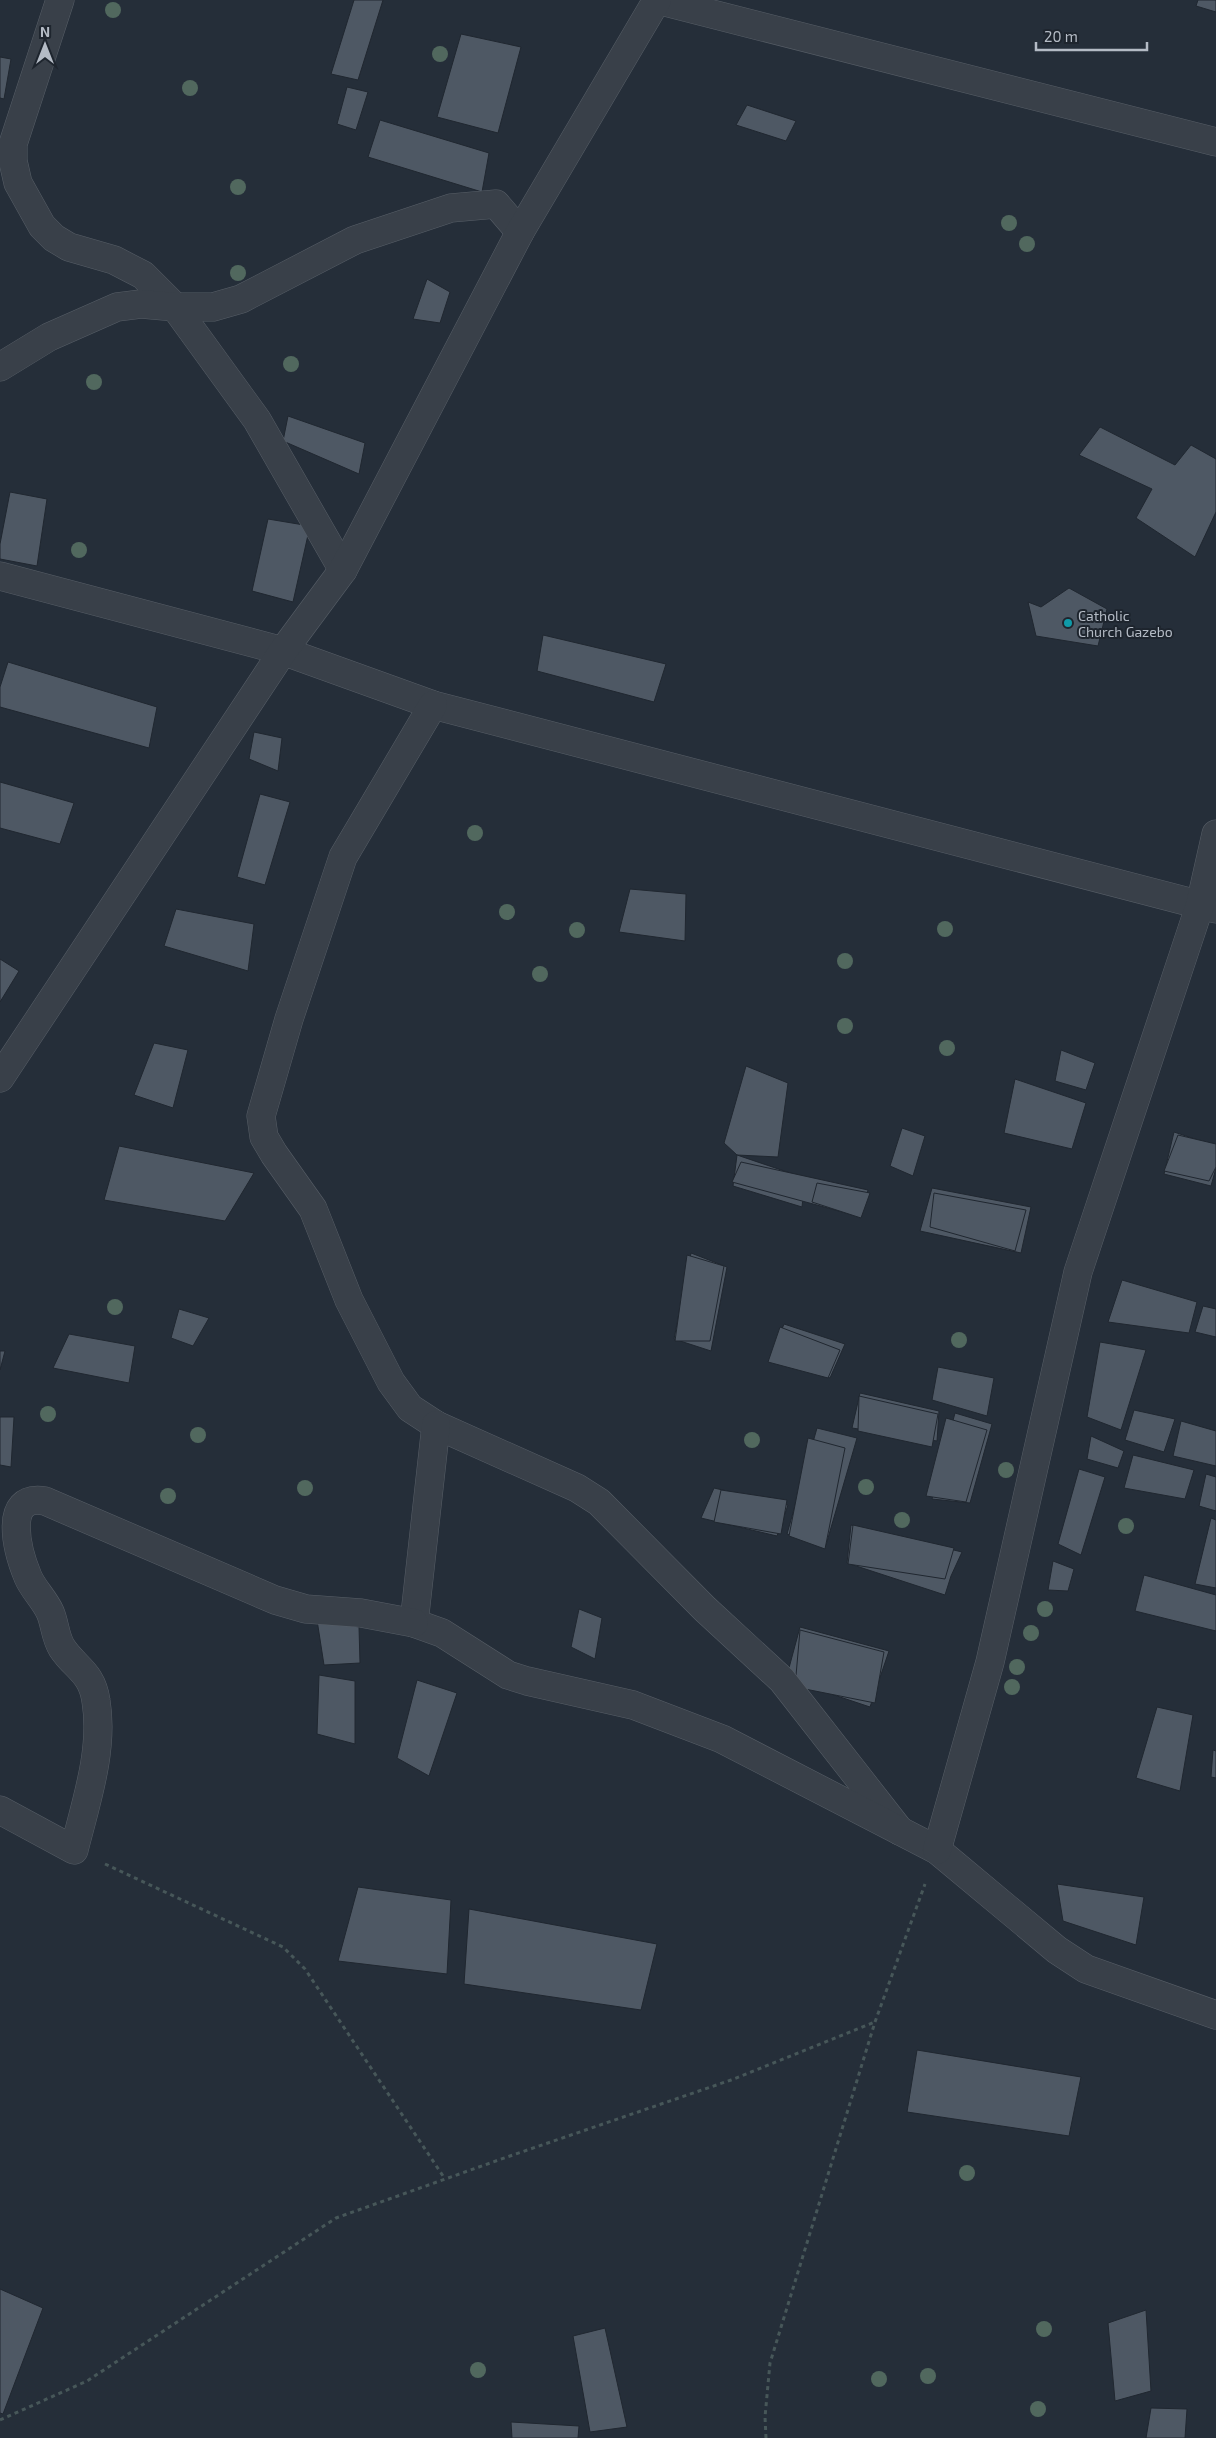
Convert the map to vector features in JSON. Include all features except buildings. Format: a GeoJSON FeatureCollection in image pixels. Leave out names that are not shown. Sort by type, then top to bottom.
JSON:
{"type":"FeatureCollection","features":[{"type":"Feature","properties":{"kind":"street"},"geometry":{"type":"LineString","coordinates":[[60,0],[13,144],[13,161],[18,183],[42,226],[54,238],[69,246],[114,260],[143,275],[175,307],[256,420],[343,570]]}},
{"type":"Feature","properties":{"kind":"street"},"geometry":{"type":"LineString","coordinates":[[0,1078],[283,651],[343,570],[520,232],[657,0],[1216,142]]}},
{"type":"Feature","properties":{"kind":"street"},"geometry":{"type":"LineString","coordinates":[[0,367],[49,337],[116,307],[142,304],[175,307],[213,307],[241,299],[355,240],[451,208],[496,204],[520,232]]}},
{"type":"Feature","properties":{"kind":"street"},"geometry":{"type":"LineString","coordinates":[[0,576],[283,651],[433,705],[1208,907]]}},
{"type":"Feature","properties":{"kind":"street"},"geometry":{"type":"LineString","coordinates":[[433,705],[343,857],[289,1019],[261,1116],[264,1137],[313,1209],[349,1300],[390,1382],[410,1408],[436,1425],[578,1488],[599,1502],[705,1609],[782,1680],[900,1831]]}},
{"type":"Feature","properties":{"kind":"street"},"geometry":{"type":"LineString","coordinates":[[937,1850],[990,1662],[1078,1272],[1208,907],[1216,834]]}},
{"type":"Feature","properties":{"kind":"street"},"geometry":{"type":"LineString","coordinates":[[414,1623],[436,1425]]}},
{"type":"Feature","properties":{"kind":"street"},"geometry":{"type":"LineString","coordinates":[[0,1810],[74,1850],[96,1754],[96,1701],[92,1682],[81,1667],[62,1648],[50,1613],[28,1579],[19,1550],[16,1521],[18,1510],[26,1502],[34,1499],[45,1501],[275,1600],[306,1609],[361,1613],[414,1623],[442,1633],[508,1674],[527,1681],[634,1705],[722,1738],[937,1850],[1057,1950],[1086,1968],[1216,2015]]}},
{"type":"Feature","properties":{"kind":"path"},"geometry":{"type":"LineString","coordinates":[[74,1850],[283,1947],[305,1968],[445,2179]]}},
{"type":"Feature","properties":{"kind":"path"},"geometry":{"type":"LineString","coordinates":[[766,2438],[765,2418],[770,2363],[875,2022],[937,1850]]}},
{"type":"Feature","properties":{"kind":"path"},"geometry":{"type":"LineString","coordinates":[[0,2420],[87,2381],[336,2218],[732,2080],[875,2022]]}},
{"type":"Feature","properties":{"kind":"place","name":"Catholic Church Gazebo"},"geometry":{"type":"Point","coordinates":[1068,623]}}]}
